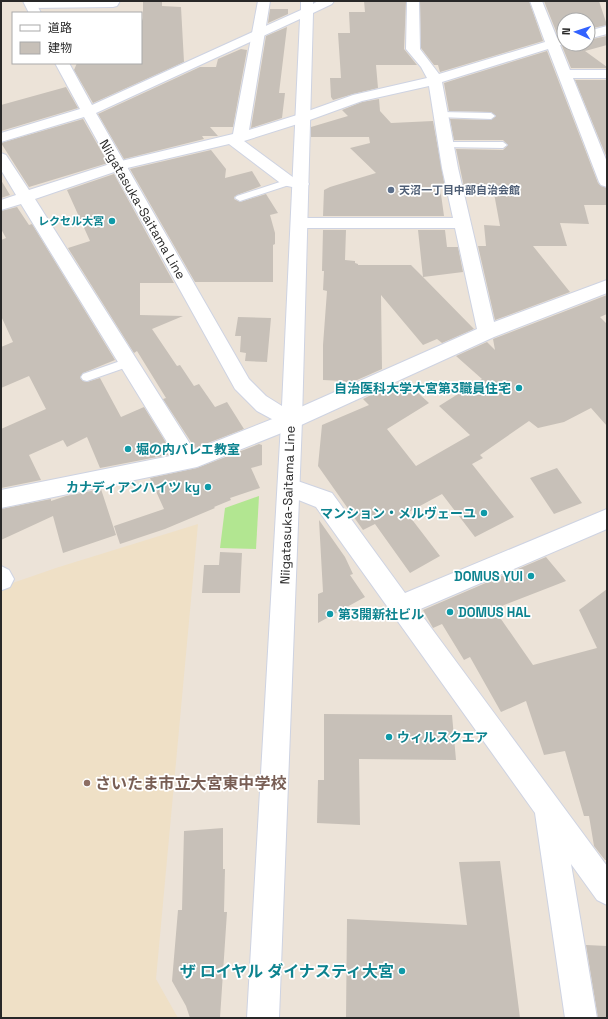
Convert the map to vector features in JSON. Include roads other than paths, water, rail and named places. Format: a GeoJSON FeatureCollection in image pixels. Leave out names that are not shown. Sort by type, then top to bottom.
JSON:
{"type":"FeatureCollection","features":[{"type":"Feature","properties":{"kind":"street"},"geometry":{"type":"LineString","coordinates":[[32,6],[113,3],[114,1]]}},
{"type":"Feature","properties":{"kind":"street"},"geometry":{"type":"LineString","coordinates":[[236,138],[264,1]]}},
{"type":"Feature","properties":{"kind":"street"},"geometry":{"type":"LineString","coordinates":[[1,138],[87,111],[258,35],[306,6],[328,1]]}},
{"type":"Feature","properties":{"kind":"street"},"geometry":{"type":"LineString","coordinates":[[413,1],[413,50],[427,66],[435,80],[462,223],[487,332]]}},
{"type":"Feature","properties":{"kind":"street"},"geometry":{"type":"LineString","coordinates":[[536,1],[556,38]]}},
{"type":"Feature","properties":{"kind":"street"},"geometry":{"type":"LineString","coordinates":[[292,420],[299,223],[295,183],[302,118],[306,6]]}},
{"type":"Feature","properties":{"kind":"street"},"geometry":{"type":"LineString","coordinates":[[596,33],[607,30]]}},
{"type":"Feature","properties":{"kind":"street"},"geometry":{"type":"LineString","coordinates":[[596,36],[607,42]]}},
{"type":"Feature","properties":{"kind":"street"},"geometry":{"type":"LineString","coordinates":[[1,204],[118,166],[236,138],[302,118],[358,98],[435,80],[556,43]]}},
{"type":"Feature","properties":{"kind":"street"},"geometry":{"type":"LineString","coordinates":[[560,52],[565,74],[607,182]]}},
{"type":"Feature","properties":{"kind":"street","name":"Niigatasuka-Saitama Line"},"geometry":{"type":"LineString","coordinates":[[63,64],[87,111],[242,384],[255,400],[266,408],[292,420],[263,1018]]}},
{"type":"Feature","properties":{"kind":"street"},"geometry":{"type":"LineString","coordinates":[[565,74],[607,74]]}},
{"type":"Feature","properties":{"kind":"street"},"geometry":{"type":"LineString","coordinates":[[236,138],[295,183]]}},
{"type":"Feature","properties":{"kind":"street"},"geometry":{"type":"LineString","coordinates":[[1,158],[190,460]]}},
{"type":"Feature","properties":{"kind":"street"},"geometry":{"type":"LineString","coordinates":[[299,223],[462,223]]}},
{"type":"Feature","properties":{"kind":"street"},"geometry":{"type":"LineString","coordinates":[[1,499],[190,460],[292,420],[487,332],[607,286]]}},
{"type":"Feature","properties":{"kind":"street"},"geometry":{"type":"LineString","coordinates":[[289,487],[324,500],[607,890]]}},
{"type":"Feature","properties":{"kind":"street"},"geometry":{"type":"LineString","coordinates":[[400,606],[607,518]]}},
{"type":"Feature","properties":{"kind":"street"},"geometry":{"type":"LineString","coordinates":[[548,808],[581,1018]]}},
{"type":"Feature","properties":{"kind":"lane"},"geometry":{"type":"LineString","coordinates":[[441,115],[491,116]]}},
{"type":"Feature","properties":{"kind":"lane"},"geometry":{"type":"LineString","coordinates":[[446,144],[504,145]]}},
{"type":"Feature","properties":{"kind":"lane"},"geometry":{"type":"LineString","coordinates":[[240,198],[295,183]]}},
{"type":"Feature","properties":{"kind":"lane"},"geometry":{"type":"LineString","coordinates":[[87,377],[128,362]]}},
{"type":"Feature","properties":{"kind":"place","name":"天沼一丁目中部自治会館"},"geometry":{"type":"Point","coordinates":[391,190]}},
{"type":"Feature","properties":{"kind":"place","name":"レクセル大宮"},"geometry":{"type":"Point","coordinates":[112,221]}},
{"type":"Feature","properties":{"kind":"place","name":"自治医科大学大宮第3職員住宅"},"geometry":{"type":"Point","coordinates":[519,388]}},
{"type":"Feature","properties":{"kind":"place","name":"堀の内バレエ教室"},"geometry":{"type":"Point","coordinates":[128,449]}},
{"type":"Feature","properties":{"kind":"place","name":"カナディアンハイツ ky"},"geometry":{"type":"Point","coordinates":[208,487]}},
{"type":"Feature","properties":{"kind":"place","name":"マンション・メルヴェーユ"},"geometry":{"type":"Point","coordinates":[484,513]}},
{"type":"Feature","properties":{"kind":"place","name":"DOMUS YUI"},"geometry":{"type":"Point","coordinates":[531,576]}},
{"type":"Feature","properties":{"kind":"place","name":"DOMUS HAL"},"geometry":{"type":"Point","coordinates":[450,612]}},
{"type":"Feature","properties":{"kind":"place","name":"第3開新社ビル"},"geometry":{"type":"Point","coordinates":[330,614]}},
{"type":"Feature","properties":{"kind":"place","name":"ウィルスクエア"},"geometry":{"type":"Point","coordinates":[389,737]}},
{"type":"Feature","properties":{"kind":"place","name":"さいたま市立大宮東中学校"},"geometry":{"type":"Point","coordinates":[87,783]}},
{"type":"Feature","properties":{"kind":"place","name":"ザ ロイヤル ダイナスティ大宮"},"geometry":{"type":"Point","coordinates":[402,971]}}]}
